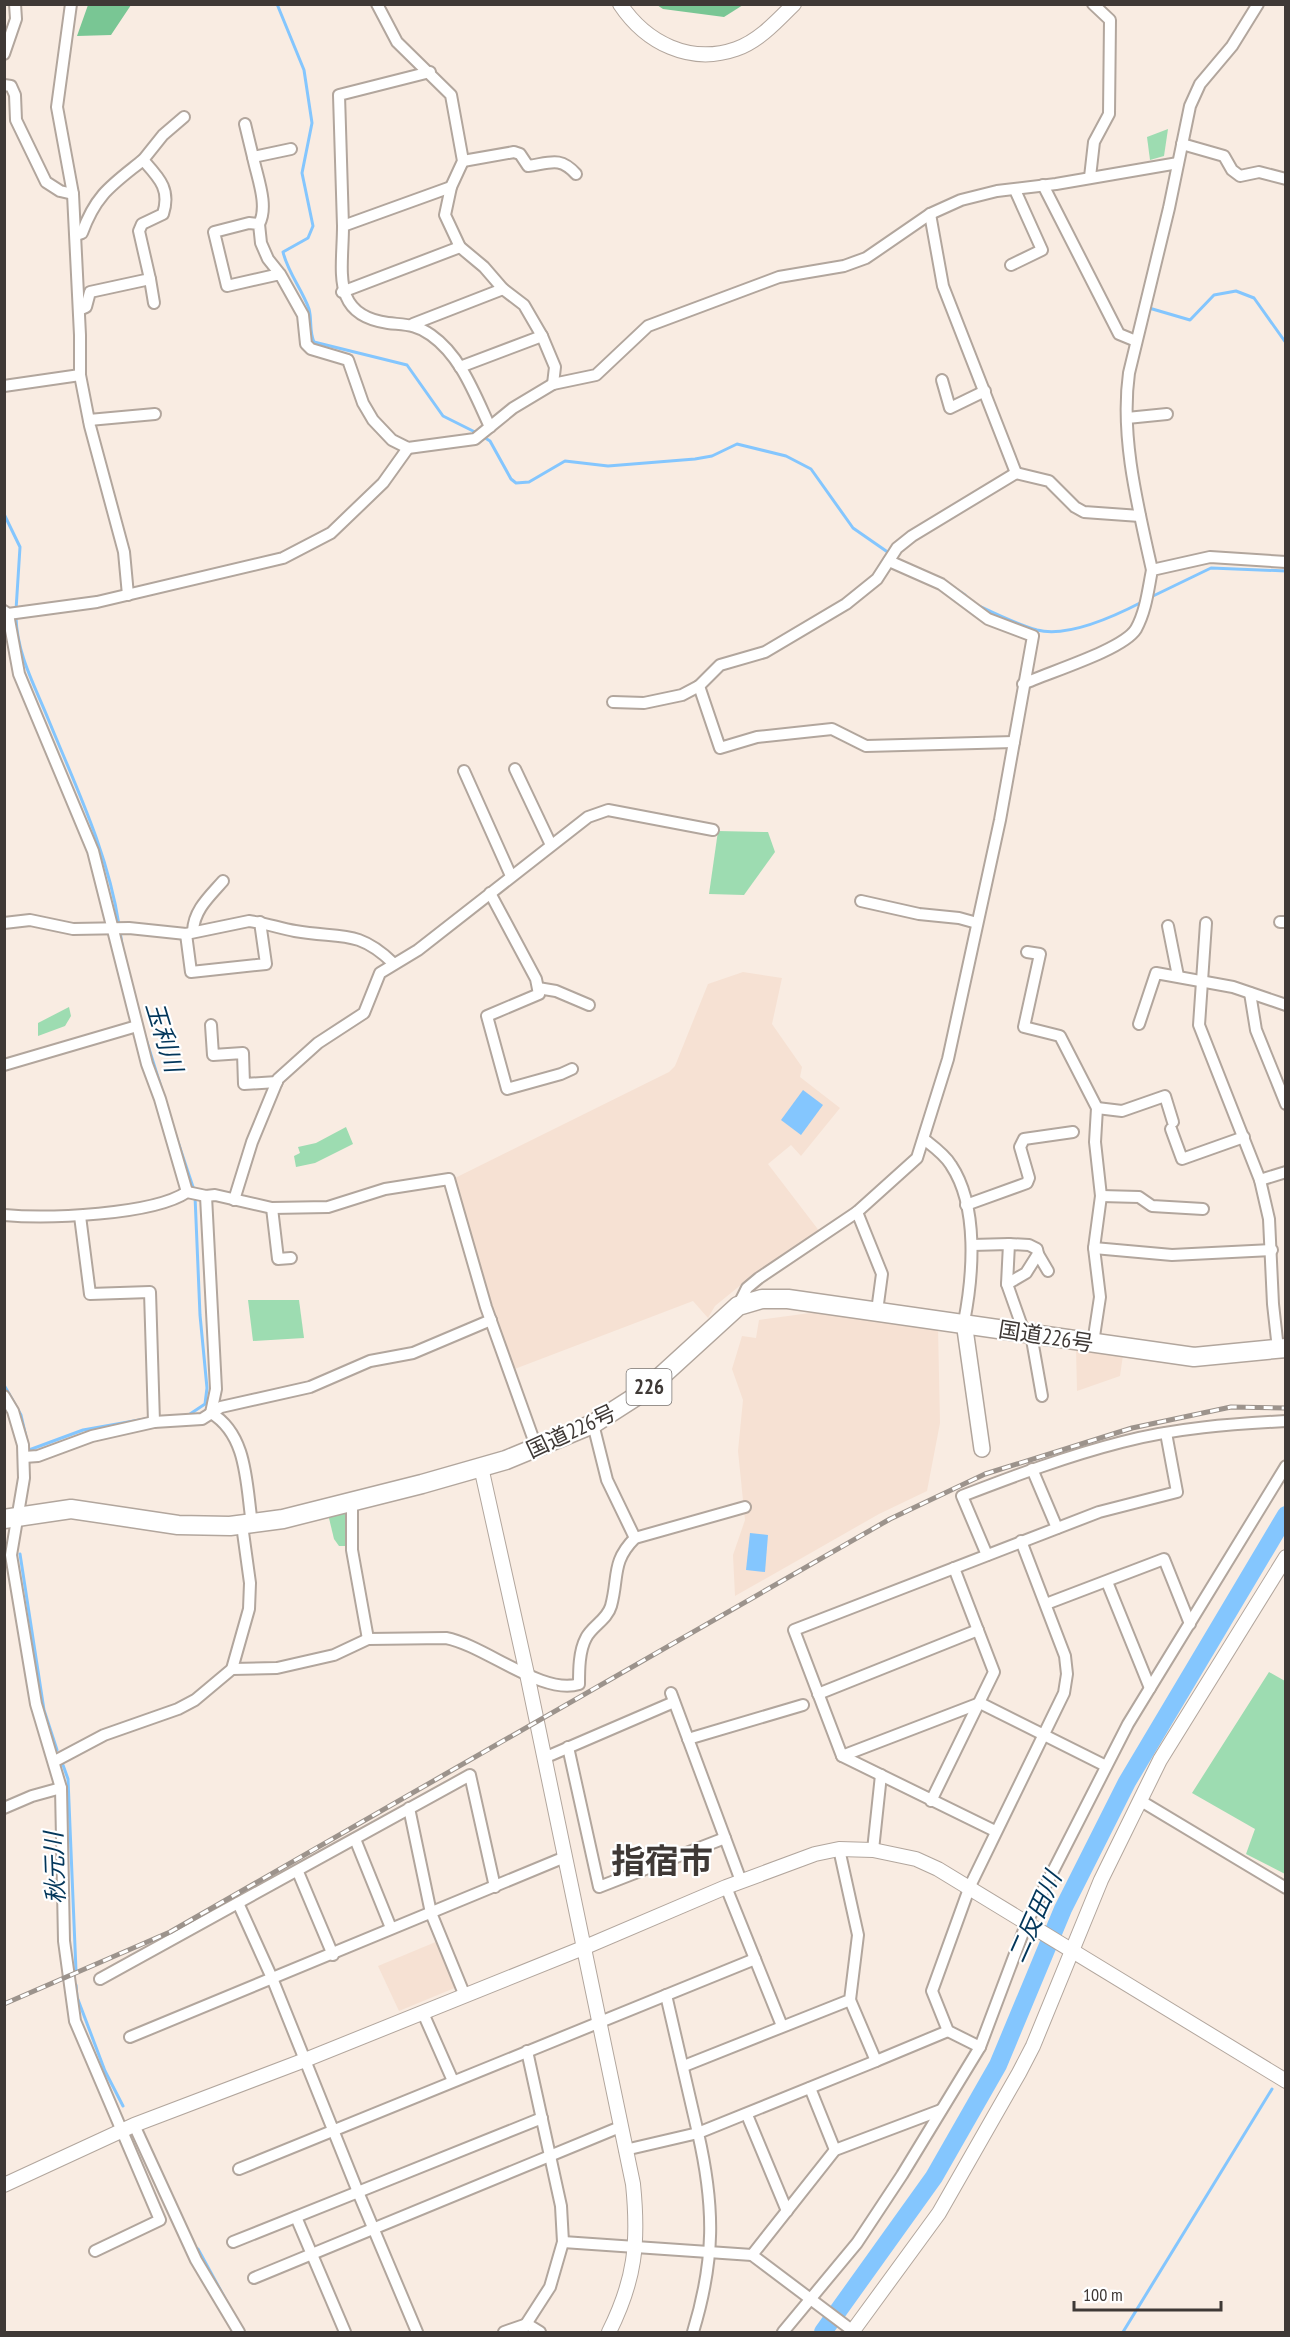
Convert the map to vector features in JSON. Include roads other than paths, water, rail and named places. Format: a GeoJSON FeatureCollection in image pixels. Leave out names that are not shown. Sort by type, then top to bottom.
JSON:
{"type":"FeatureCollection","features":[{"type":"Feature","properties":{"kind":"highway","name":"国道226号"},"geometry":{"type":"LineString","coordinates":[[11,1517],[71,1509],[178,1525],[247,1525],[352,1502],[481,1467],[537,1449],[593,1424],[646,1390],[738,1306],[762,1299],[788,1299],[964,1322],[1194,1357],[1282,1349]]}},
{"type":"Feature","properties":{"kind":"main road"},"geometry":{"type":"LineString","coordinates":[[964,1322],[982,1449]]}},
{"type":"Feature","properties":{"kind":"street"},"geometry":{"type":"LineString","coordinates":[[4,54],[16,19],[15,4]]}},
{"type":"Feature","properties":{"kind":"street"},"geometry":{"type":"LineString","coordinates":[[71,4],[57,107],[74,194],[80,375],[89,420],[124,552],[128,595]]}},
{"type":"Feature","properties":{"kind":"street"},"geometry":{"type":"LineString","coordinates":[[377,4],[397,42],[430,72],[451,96],[463,161],[450,187],[445,215],[460,247],[484,267],[503,289],[520,300],[542,336],[555,367],[554,384]]}},
{"type":"Feature","properties":{"kind":"street"},"geometry":{"type":"LineString","coordinates":[[620,4],[643,32],[664,46],[687,53],[707,55],[736,50],[758,38],[794,4]]}},
{"type":"Feature","properties":{"kind":"street"},"geometry":{"type":"LineString","coordinates":[[1090,177],[1094,142],[1109,114],[1110,20],[1093,4]]}},
{"type":"Feature","properties":{"kind":"street"},"geometry":{"type":"LineString","coordinates":[[1023,684],[1055,669],[1110,650],[1135,631],[1145,607],[1152,570],[1140,516],[1126,394],[1136,341],[1194,96],[1232,46],[1258,4]]}},
{"type":"Feature","properties":{"kind":"street"},"geometry":{"type":"LineString","coordinates":[[430,72],[339,95],[343,226],[342,292],[356,312],[366,318],[388,323],[413,324],[503,289]]}},
{"type":"Feature","properties":{"kind":"street"},"geometry":{"type":"LineString","coordinates":[[4,85],[10,86],[15,95],[16,120],[46,182],[60,191],[74,194]]}},
{"type":"Feature","properties":{"kind":"street"},"geometry":{"type":"LineString","coordinates":[[76,235],[82,233],[91,208],[101,194],[143,160],[162,135],[184,117]]}},
{"type":"Feature","properties":{"kind":"street"},"geometry":{"type":"LineString","coordinates":[[245,124],[262,201],[263,217],[259,224],[261,243],[268,259],[280,274],[303,315],[306,344],[311,349],[326,351],[348,360],[363,403],[373,420],[392,440],[408,448],[475,439],[513,408],[554,384],[596,375],[648,326],[779,277],[844,266],[866,258],[930,214],[961,200],[997,191],[1178,163]]}},
{"type":"Feature","properties":{"kind":"street"},"geometry":{"type":"LineString","coordinates":[[1182,144],[1224,156],[1232,170],[1240,176],[1259,172],[1286,179]]}},
{"type":"Feature","properties":{"kind":"street"},"geometry":{"type":"LineString","coordinates":[[253,158],[291,149]]}},
{"type":"Feature","properties":{"kind":"street"},"geometry":{"type":"LineString","coordinates":[[463,161],[514,152],[520,154],[528,166],[560,161],[567,164],[576,174]]}},
{"type":"Feature","properties":{"kind":"street"},"geometry":{"type":"LineString","coordinates":[[143,160],[165,185],[167,201],[162,214],[142,224],[140,231],[154,303]]}},
{"type":"Feature","properties":{"kind":"street"},"geometry":{"type":"LineString","coordinates":[[1043,185],[1119,334],[1136,341]]}},
{"type":"Feature","properties":{"kind":"street"},"geometry":{"type":"LineString","coordinates":[[343,226],[450,187]]}},
{"type":"Feature","properties":{"kind":"street"},"geometry":{"type":"LineString","coordinates":[[1011,266],[1041,250],[1015,190]]}},
{"type":"Feature","properties":{"kind":"street"},"geometry":{"type":"LineString","coordinates":[[930,214],[943,286],[1016,473]]}},
{"type":"Feature","properties":{"kind":"street"},"geometry":{"type":"LineString","coordinates":[[259,224],[249,223],[214,232],[227,286],[280,274]]}},
{"type":"Feature","properties":{"kind":"street"},"geometry":{"type":"LineString","coordinates":[[342,292],[460,247]]}},
{"type":"Feature","properties":{"kind":"street"},"geometry":{"type":"LineString","coordinates":[[79,310],[86,308],[90,292],[150,279]]}},
{"type":"Feature","properties":{"kind":"street"},"geometry":{"type":"LineString","coordinates":[[413,324],[433,336],[460,367],[490,427]]}},
{"type":"Feature","properties":{"kind":"street"},"geometry":{"type":"LineString","coordinates":[[460,367],[542,336]]}},
{"type":"Feature","properties":{"kind":"street"},"geometry":{"type":"LineString","coordinates":[[4,386],[80,375]]}},
{"type":"Feature","properties":{"kind":"street"},"geometry":{"type":"LineString","coordinates":[[942,380],[950,408],[985,392]]}},
{"type":"Feature","properties":{"kind":"street"},"geometry":{"type":"LineString","coordinates":[[89,420],[155,414]]}},
{"type":"Feature","properties":{"kind":"street"},"geometry":{"type":"LineString","coordinates":[[1127,418],[1167,414]]}},
{"type":"Feature","properties":{"kind":"street"},"geometry":{"type":"LineString","coordinates":[[187,1192],[137,1026],[93,851],[19,674],[6,613],[128,595],[283,558],[331,533],[383,483],[408,448]]}},
{"type":"Feature","properties":{"kind":"street"},"geometry":{"type":"LineString","coordinates":[[613,702],[644,703],[682,695],[699,686],[720,665],[765,652],[846,604],[877,579],[897,548],[912,536],[1016,473],[1049,482],[1075,507],[1084,512],[1140,516]]}},
{"type":"Feature","properties":{"kind":"street"},"geometry":{"type":"LineString","coordinates":[[1152,570],[1210,557],[1286,562]]}},
{"type":"Feature","properties":{"kind":"street"},"geometry":{"type":"LineString","coordinates":[[738,1306],[747,1288],[759,1278],[857,1212],[917,1158],[925,1140],[948,1059],[1014,742],[1023,684],[1034,636],[988,619],[941,584],[889,561]]}},
{"type":"Feature","properties":{"kind":"street"},"geometry":{"type":"LineString","coordinates":[[699,686],[720,748],[757,736],[832,729],[866,746],[1014,742]]}},
{"type":"Feature","properties":{"kind":"street"},"geometry":{"type":"LineString","coordinates":[[515,769],[551,845]]}},
{"type":"Feature","properties":{"kind":"street"},"geometry":{"type":"LineString","coordinates":[[464,771],[511,876]]}},
{"type":"Feature","properties":{"kind":"street"},"geometry":{"type":"LineString","coordinates":[[234,1200],[252,1142],[276,1082],[318,1043],[364,1013],[380,973],[393,963],[418,950],[588,817],[608,810],[713,830]]}},
{"type":"Feature","properties":{"kind":"street"},"geometry":{"type":"LineString","coordinates":[[223,881],[202,905],[189,932],[191,972],[266,964],[260,922]]}},
{"type":"Feature","properties":{"kind":"street"},"geometry":{"type":"LineString","coordinates":[[490,893],[536,979],[539,994],[487,1016],[507,1089],[561,1074],[572,1068]]}},
{"type":"Feature","properties":{"kind":"street"},"geometry":{"type":"LineString","coordinates":[[861,901],[977,923]]}},
{"type":"Feature","properties":{"kind":"street"},"geometry":{"type":"LineString","coordinates":[[4,923],[30,921],[73,929],[129,928],[189,932],[249,921],[260,922],[295,931],[347,935],[362,939],[393,963]]}},
{"type":"Feature","properties":{"kind":"street"},"geometry":{"type":"LineString","coordinates":[[1206,923],[1199,1025],[1260,1180],[1269,1219],[1273,1304],[1282,1349]]}},
{"type":"Feature","properties":{"kind":"street"},"geometry":{"type":"LineString","coordinates":[[1168,926],[1178,976]]}},
{"type":"Feature","properties":{"kind":"street"},"geometry":{"type":"LineString","coordinates":[[1027,952],[1040,954],[1024,1027],[1060,1036],[1097,1108],[1095,1142],[1101,1196],[1094,1248],[1100,1297],[1094,1343]]}},
{"type":"Feature","properties":{"kind":"street"},"geometry":{"type":"LineString","coordinates":[[1138,1024],[1155,973],[1203,981],[1286,1005]]}},
{"type":"Feature","properties":{"kind":"street"},"geometry":{"type":"LineString","coordinates":[[538,988],[556,991],[589,1005]]}},
{"type":"Feature","properties":{"kind":"street"},"geometry":{"type":"LineString","coordinates":[[1250,993],[1256,1030],[1286,1104]]}},
{"type":"Feature","properties":{"kind":"street"},"geometry":{"type":"LineString","coordinates":[[211,1025],[213,1055],[243,1053],[244,1084],[276,1082]]}},
{"type":"Feature","properties":{"kind":"street"},"geometry":{"type":"LineString","coordinates":[[4,1065],[137,1026]]}},
{"type":"Feature","properties":{"kind":"street"},"geometry":{"type":"LineString","coordinates":[[1097,1108],[1122,1111],[1165,1096],[1182,1159],[1244,1137]]}},
{"type":"Feature","properties":{"kind":"street"},"geometry":{"type":"LineString","coordinates":[[966,1205],[1027,1183],[1029,1178],[1020,1147],[1024,1139],[1073,1131]]}},
{"type":"Feature","properties":{"kind":"street"},"geometry":{"type":"LineString","coordinates":[[925,1140],[951,1165],[972,1228],[968,1301],[964,1322]]}},
{"type":"Feature","properties":{"kind":"street"},"geometry":{"type":"LineString","coordinates":[[1260,1180],[1286,1172]]}},
{"type":"Feature","properties":{"kind":"street"},"geometry":{"type":"LineString","coordinates":[[4,1215],[39,1218],[80,1216],[174,1201],[187,1192],[206,1196],[215,1195],[272,1208],[337,1205],[385,1189],[449,1179],[491,1320],[537,1449]]}},
{"type":"Feature","properties":{"kind":"street"},"geometry":{"type":"LineString","coordinates":[[206,1196],[216,1389],[211,1413]]}},
{"type":"Feature","properties":{"kind":"street"},"geometry":{"type":"LineString","coordinates":[[1101,1196],[1139,1197],[1152,1206],[1203,1209]]}},
{"type":"Feature","properties":{"kind":"street"},"geometry":{"type":"LineString","coordinates":[[272,1208],[278,1259],[291,1258]]}},
{"type":"Feature","properties":{"kind":"street"},"geometry":{"type":"LineString","coordinates":[[857,1212],[882,1274],[877,1311]]}},
{"type":"Feature","properties":{"kind":"street"},"geometry":{"type":"LineString","coordinates":[[80,1216],[90,1294],[150,1292],[154,1420]]}},
{"type":"Feature","properties":{"kind":"street"},"geometry":{"type":"LineString","coordinates":[[1009,1244],[1007,1284],[1028,1333],[1042,1396]]}},
{"type":"Feature","properties":{"kind":"street"},"geometry":{"type":"LineString","coordinates":[[972,1245],[1029,1245],[1037,1249],[1048,1271]]}},
{"type":"Feature","properties":{"kind":"street"},"geometry":{"type":"LineString","coordinates":[[1094,1248],[1172,1255],[1272,1250]]}},
{"type":"Feature","properties":{"kind":"street"},"geometry":{"type":"LineString","coordinates":[[1007,1284],[1026,1273],[1038,1254]]}},
{"type":"Feature","properties":{"kind":"street"},"geometry":{"type":"LineString","coordinates":[[25,1457],[38,1456],[92,1436],[154,1420],[184,1422],[202,1419],[221,1407],[310,1387],[370,1361],[413,1353],[491,1320]]}},
{"type":"Feature","properties":{"kind":"street"},"geometry":{"type":"LineString","coordinates":[[4,1396],[20,1429],[25,1457],[11,1517],[11,1555],[36,1704],[55,1761],[61,1788],[64,1941],[75,2021],[196,2260],[239,2332]]}},
{"type":"Feature","properties":{"kind":"street"},"geometry":{"type":"LineString","coordinates":[[55,1761],[104,1736],[178,1709],[195,1700],[232,1669],[249,1609],[247,1525],[236,1436],[223,1420],[211,1413]]}},
{"type":"Feature","properties":{"kind":"street"},"geometry":{"type":"LineString","coordinates":[[987,1555],[962,1496],[1032,1469],[1122,1441],[1166,1433],[1286,1421]]}},
{"type":"Feature","properties":{"kind":"street"},"geometry":{"type":"LineString","coordinates":[[593,1424],[607,1480],[635,1538]]}},
{"type":"Feature","properties":{"kind":"street"},"geometry":{"type":"LineString","coordinates":[[995,1831],[842,1756],[794,1630],[1099,1512],[1177,1492],[1166,1433]]}},
{"type":"Feature","properties":{"kind":"street"},"geometry":{"type":"LineString","coordinates":[[783,2332],[812,2300],[856,2243],[980,2047],[1031,1924],[1106,1766],[1149,1688],[1286,1466]]}},
{"type":"Feature","properties":{"kind":"street"},"geometry":{"type":"LineString","coordinates":[[481,1467],[565,1857],[625,2150],[636,2218],[632,2277],[609,2332]]}},
{"type":"Feature","properties":{"kind":"street"},"geometry":{"type":"LineString","coordinates":[[1032,1469],[1057,1528]]}},
{"type":"Feature","properties":{"kind":"street"},"geometry":{"type":"LineString","coordinates":[[352,1502],[352,1550],[368,1639]]}},
{"type":"Feature","properties":{"kind":"street"},"geometry":{"type":"LineString","coordinates":[[232,1669],[277,1668],[334,1654],[368,1639],[456,1640],[540,1681],[569,1687],[579,1684],[580,1662],[586,1638],[611,1606],[617,1562],[623,1550],[635,1538],[745,1507]]}},
{"type":"Feature","properties":{"kind":"street"},"geometry":{"type":"LineString","coordinates":[[980,2047],[948,2031],[932,1991],[969,1886],[1064,1693],[1067,1674],[1065,1656],[1021,1541]]}},
{"type":"Feature","properties":{"kind":"street"},"geometry":{"type":"LineString","coordinates":[[563,2242],[752,2255],[853,2332],[939,2213],[962,2175],[1033,2046],[1101,1880],[1160,1760],[1286,1557]]}},
{"type":"Feature","properties":{"kind":"street"},"geometry":{"type":"LineString","coordinates":[[1046,1604],[1164,1559],[1190,1624]]}},
{"type":"Feature","properties":{"kind":"street"},"geometry":{"type":"LineString","coordinates":[[931,1801],[994,1672],[954,1568]]}},
{"type":"Feature","properties":{"kind":"street"},"geometry":{"type":"LineString","coordinates":[[1107,1582],[1149,1688]]}},
{"type":"Feature","properties":{"kind":"street"},"geometry":{"type":"LineString","coordinates":[[818,1694],[978,1630]]}},
{"type":"Feature","properties":{"kind":"street"},"geometry":{"type":"LineString","coordinates":[[544,1758],[673,1697],[741,1881]]}},
{"type":"Feature","properties":{"kind":"street"},"geometry":{"type":"LineString","coordinates":[[842,1756],[980,1703],[1106,1766]]}},
{"type":"Feature","properties":{"kind":"street"},"geometry":{"type":"LineString","coordinates":[[688,1739],[802,1705]]}},
{"type":"Feature","properties":{"kind":"street"},"geometry":{"type":"LineString","coordinates":[[568,1747],[599,1887],[725,1838]]}},
{"type":"Feature","properties":{"kind":"street"},"geometry":{"type":"LineString","coordinates":[[100,1979],[298,1872],[470,1775],[495,1887]]}},
{"type":"Feature","properties":{"kind":"street"},"geometry":{"type":"LineString","coordinates":[[873,1850],[881,1775]]}},
{"type":"Feature","properties":{"kind":"street"},"geometry":{"type":"LineString","coordinates":[[4,1808],[32,1796],[61,1788]]}},
{"type":"Feature","properties":{"kind":"street"},"geometry":{"type":"LineString","coordinates":[[1141,1801],[1286,1888]]}},
{"type":"Feature","properties":{"kind":"street"},"geometry":{"type":"LineString","coordinates":[[409,1808],[431,1913],[465,1996]]}},
{"type":"Feature","properties":{"kind":"street"},"geometry":{"type":"LineString","coordinates":[[355,1839],[391,1928]]}},
{"type":"Feature","properties":{"kind":"street"},"geometry":{"type":"LineString","coordinates":[[839,1849],[858,1935],[850,2000],[876,2061]]}},
{"type":"Feature","properties":{"kind":"street"},"geometry":{"type":"LineString","coordinates":[[4,2185],[129,2127],[423,2013],[741,1881],[815,1854],[839,1849],[873,1850],[916,1859],[969,1886],[1286,2081]]}},
{"type":"Feature","properties":{"kind":"street"},"geometry":{"type":"LineString","coordinates":[[130,2037],[333,1955],[391,1928],[565,1857]]}},
{"type":"Feature","properties":{"kind":"street"},"geometry":{"type":"LineString","coordinates":[[298,1872],[333,1955]]}},
{"type":"Feature","properties":{"kind":"street"},"geometry":{"type":"LineString","coordinates":[[726,1887],[783,2026]]}},
{"type":"Feature","properties":{"kind":"street"},"geometry":{"type":"LineString","coordinates":[[238,1903],[272,1978],[417,2332]]}},
{"type":"Feature","properties":{"kind":"street"},"geometry":{"type":"LineString","coordinates":[[239,2169],[755,1959]]}},
{"type":"Feature","properties":{"kind":"street"},"geometry":{"type":"LineString","coordinates":[[666,1995],[707,2172],[711,2252],[693,2332]]}},
{"type":"Feature","properties":{"kind":"street"},"geometry":{"type":"LineString","coordinates":[[684,2066],[850,2000]]}},
{"type":"Feature","properties":{"kind":"street"},"geometry":{"type":"LineString","coordinates":[[423,2013],[453,2081]]}},
{"type":"Feature","properties":{"kind":"street"},"geometry":{"type":"LineString","coordinates":[[625,2150],[698,2133],[747,2115],[948,2031]]}},
{"type":"Feature","properties":{"kind":"street"},"geometry":{"type":"LineString","coordinates":[[524,2328],[550,2287],[563,2242],[561,2206],[528,2051]]}},
{"type":"Feature","properties":{"kind":"street"},"geometry":{"type":"LineString","coordinates":[[810,2088],[835,2150]]}},
{"type":"Feature","properties":{"kind":"street"},"geometry":{"type":"LineString","coordinates":[[752,2255],[835,2150],[941,2110]]}},
{"type":"Feature","properties":{"kind":"street"},"geometry":{"type":"LineString","coordinates":[[747,2115],[787,2211]]}},
{"type":"Feature","properties":{"kind":"street"},"geometry":{"type":"LineString","coordinates":[[233,2242],[542,2118]]}},
{"type":"Feature","properties":{"kind":"street"},"geometry":{"type":"LineString","coordinates":[[95,2251],[160,2220],[129,2127]]}},
{"type":"Feature","properties":{"kind":"street"},"geometry":{"type":"LineString","coordinates":[[254,2278],[620,2127]]}},
{"type":"Feature","properties":{"kind":"street"},"geometry":{"type":"LineString","coordinates":[[296,2217],[345,2332]]}},
{"type":"Feature","properties":{"kind":"street"},"geometry":{"type":"LineString","coordinates":[[504,2332],[524,2328],[540,2332]]}},
{"type":"Feature","properties":{"kind":"water"},"geometry":{"type":"Polygon","coordinates":[[[803,1090],[823,1105],[801,1135],[781,1120],[803,1090]]]}},
{"type":"Feature","properties":{"kind":"water"},"geometry":{"type":"Polygon","coordinates":[[[750,1533],[768,1535],[765,1572],[746,1570],[750,1533]]]}},
{"type":"Feature","properties":{"kind":"waterway"},"geometry":{"type":"LineString","coordinates":[[277,4],[304,70],[312,123],[302,173],[313,226],[308,238],[283,252],[309,309],[314,342],[407,365],[443,416],[477,433]]}},
{"type":"Feature","properties":{"kind":"waterway"},"geometry":{"type":"LineString","coordinates":[[1149,308],[1190,320],[1214,295],[1236,291],[1254,298],[1286,343]]}},
{"type":"Feature","properties":{"kind":"waterway"},"geometry":{"type":"LineString","coordinates":[[482,436],[490,441],[511,479],[516,483],[529,482],[565,461],[608,466],[695,459],[712,456],[737,444],[786,456],[811,469],[853,528],[889,553]]}},
{"type":"Feature","properties":{"kind":"waterway","name":"玉利川"},"geometry":{"type":"LineString","coordinates":[[4,514],[20,547],[16,610]]}},
{"type":"Feature","properties":{"kind":"waterway"},"geometry":{"type":"LineString","coordinates":[[1151,597],[1211,568],[1286,571]]}},
{"type":"Feature","properties":{"kind":"waterway"},"geometry":{"type":"LineString","coordinates":[[950,585],[965,595]]}},
{"type":"Feature","properties":{"kind":"waterway"},"geometry":{"type":"LineString","coordinates":[[977,605],[1021,625],[1049,632],[1091,624],[1142,602]]}},
{"type":"Feature","properties":{"kind":"waterway","name":"玉利川"},"geometry":{"type":"LineString","coordinates":[[16,617],[17,631],[28,670],[99,846],[119,925]]}},
{"type":"Feature","properties":{"kind":"waterway","name":"玉利川"},"geometry":{"type":"LineString","coordinates":[[120,931],[122,945]]}},
{"type":"Feature","properties":{"kind":"waterway","name":"玉利川"},"geometry":{"type":"LineString","coordinates":[[146,1039],[161,1087]]}},
{"type":"Feature","properties":{"kind":"waterway","name":"玉利川"},"geometry":{"type":"LineString","coordinates":[[175,1133],[194,1190]]}},
{"type":"Feature","properties":{"kind":"waterway","name":"玉利川"},"geometry":{"type":"LineString","coordinates":[[187,1416],[205,1404],[207,1388],[200,1315],[195,1196]]}},
{"type":"Feature","properties":{"kind":"waterway","name":"秋元川"},"geometry":{"type":"LineString","coordinates":[[4,1385],[21,1415],[29,1450]]}},
{"type":"Feature","properties":{"kind":"waterway","name":"玉利川"},"geometry":{"type":"LineString","coordinates":[[29,1450],[83,1430],[145,1419]]}},
{"type":"Feature","properties":{"kind":"waterway","name":"二反田川"},"geometry":{"type":"LineString","coordinates":[[823,2332],[934,2177],[998,2065],[1063,1909],[1127,1782],[1286,1515]]}},
{"type":"Feature","properties":{"kind":"waterway","name":"秋元川"},"geometry":{"type":"LineString","coordinates":[[20,1554],[44,1710],[57,1750]]}},
{"type":"Feature","properties":{"kind":"waterway","name":"秋元川"},"geometry":{"type":"LineString","coordinates":[[63,1765],[68,1779],[76,1971]]}},
{"type":"Feature","properties":{"kind":"waterway","name":"秋元川"},"geometry":{"type":"LineString","coordinates":[[76,1985],[77,1997],[105,2071],[123,2106]]}},
{"type":"Feature","properties":{"kind":"waterway"},"geometry":{"type":"LineString","coordinates":[[1123,2332],[1272,2089]]}},
{"type":"Feature","properties":{"kind":"waterway","name":"秋元川"},"geometry":{"type":"LineString","coordinates":[[198,2249],[233,2313]]}},
{"type":"Feature","properties":{"kind":"railway"},"geometry":{"type":"LineString","coordinates":[[4,2004],[170,1932],[890,1519],[985,1474],[1132,1428],[1231,1407],[1286,1408]]}},
{"type":"Feature","properties":{"kind":"district","name":"指宿市"},"geometry":{"type":"Point","coordinates":[662,1861]}}]}
